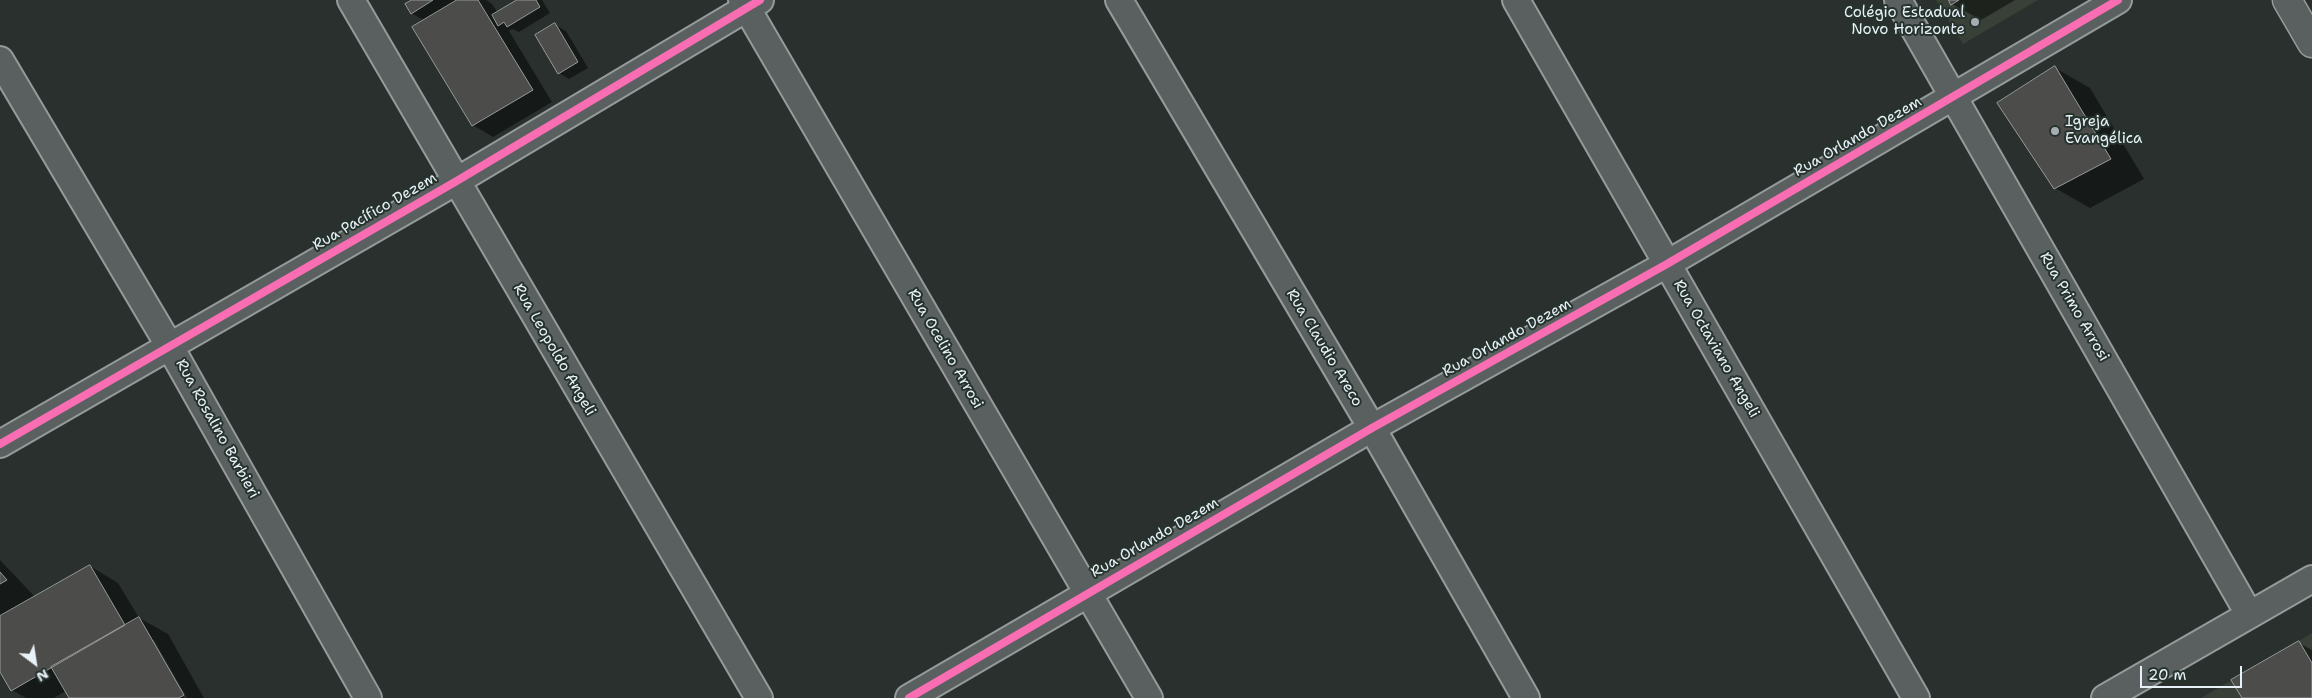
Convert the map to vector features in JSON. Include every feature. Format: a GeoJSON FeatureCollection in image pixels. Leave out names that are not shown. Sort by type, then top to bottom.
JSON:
{"type":"FeatureCollection","features":[{"type":"Feature","properties":{"kind":"street","name":"Rua Leopoldo Angeli"},"geometry":{"type":"LineString","coordinates":[[351,0],[455,182],[759,698]]}},
{"type":"Feature","properties":{"kind":"street","name":"Rua Claudio Areco"},"geometry":{"type":"LineString","coordinates":[[1119,0],[1372,428],[1526,698]]}},
{"type":"Feature","properties":{"kind":"street","name":"Rua Octaviano Angeli"},"geometry":{"type":"LineString","coordinates":[[1516,0],[1916,698]]}},
{"type":"Feature","properties":{"kind":"street","name":"Rua Primo Arrosi"},"geometry":{"type":"LineString","coordinates":[[1898,0],[2250,614]]}},
{"type":"Feature","properties":{"kind":"street","name":"Rua Orlando Dezem"},"geometry":{"type":"LineString","coordinates":[[908,698],[1372,428],[1668,264],[2118,0]]}},
{"type":"Feature","properties":{"kind":"street"},"geometry":{"type":"LineString","coordinates":[[2287,0],[2312,43]]}},
{"type":"Feature","properties":{"kind":"street","name":"Rua Pacífico Dezem"},"geometry":{"type":"LineString","coordinates":[[0,444],[455,182],[750,3]]}},
{"type":"Feature","properties":{"kind":"street","name":"Rua Ocelino Arrosi"},"geometry":{"type":"LineString","coordinates":[[750,3],[1149,698]]}},
{"type":"Feature","properties":{"kind":"street","name":"Rua Rosalino Barbieri"},"geometry":{"type":"LineString","coordinates":[[0,60],[169,345],[368,698]]}},
{"type":"Feature","properties":{"kind":"street"},"geometry":{"type":"LineString","coordinates":[[2105,698],[2312,579]]}},
{"type":"Feature","properties":{"kind":"shaded area","name":"Colégio Estadual Novo Horizonte"},"geometry":{"type":"Polygon","coordinates":[[[1936,0],[2038,0],[1963,44],[1936,0]]]}},
{"type":"Feature","properties":{"kind":"shaded area"},"geometry":{"type":"Polygon","coordinates":[[[2312,633],[2312,698],[2201,698],[2299,641],[2312,633]]]}},
{"type":"Feature","properties":{"kind":"building"},"geometry":{"type":"Polygon","coordinates":[[[412,0],[433,0],[411,14],[405,4],[412,0]]]}},
{"type":"Feature","properties":{"kind":"building"},"geometry":{"type":"Polygon","coordinates":[[[457,0],[478,0],[533,90],[472,126],[412,27],[457,0]]]}},
{"type":"Feature","properties":{"kind":"building"},"geometry":{"type":"Polygon","coordinates":[[[517,0],[536,0],[540,7],[507,27],[504,22],[498,26],[492,15],[517,0]]]}},
{"type":"Feature","properties":{"kind":"building"},"geometry":{"type":"Polygon","coordinates":[[[1949,0],[1959,0],[1951,5],[1949,0]]]}},
{"type":"Feature","properties":{"kind":"building"},"geometry":{"type":"Polygon","coordinates":[[[555,23],[578,62],[558,74],[535,35],[555,23]]]}},
{"type":"Feature","properties":{"kind":"building","name":"Igreja Evangélica"},"geometry":{"type":"Polygon","coordinates":[[[2055,66],[2111,159],[2054,189],[1997,103],[2055,66]]]}},
{"type":"Feature","properties":{"kind":"building"},"geometry":{"type":"Polygon","coordinates":[[[90,565],[125,625],[11,691],[0,672],[0,616],[90,565]]]}},
{"type":"Feature","properties":{"kind":"building"},"geometry":{"type":"Polygon","coordinates":[[[0,572],[7,580],[0,584],[0,572]]]}},
{"type":"Feature","properties":{"kind":"building"},"geometry":{"type":"Polygon","coordinates":[[[139,617],[184,695],[179,698],[69,698],[51,667],[139,617]]]}},
{"type":"Feature","properties":{"kind":"building"},"geometry":{"type":"Polygon","coordinates":[[[2299,641],[2312,663],[2312,698],[2242,698],[2231,680],[2299,641]]]}},
{"type":"Feature","properties":{"kind":"cycle path"},"geometry":{"type":"LineString","coordinates":[[0,444],[455,182],[760,0]]}},
{"type":"Feature","properties":{"kind":"cycle path"},"geometry":{"type":"LineString","coordinates":[[909,698],[1372,428],[1667,264],[2118,0]]}},
{"type":"Feature","properties":{"kind":"place","name":"Colégio Estadual Novo Horizonte"},"geometry":{"type":"Point","coordinates":[1975,22]}},
{"type":"Feature","properties":{"kind":"place","name":"Igreja Evangélica"},"geometry":{"type":"Point","coordinates":[2055,131]}}]}
